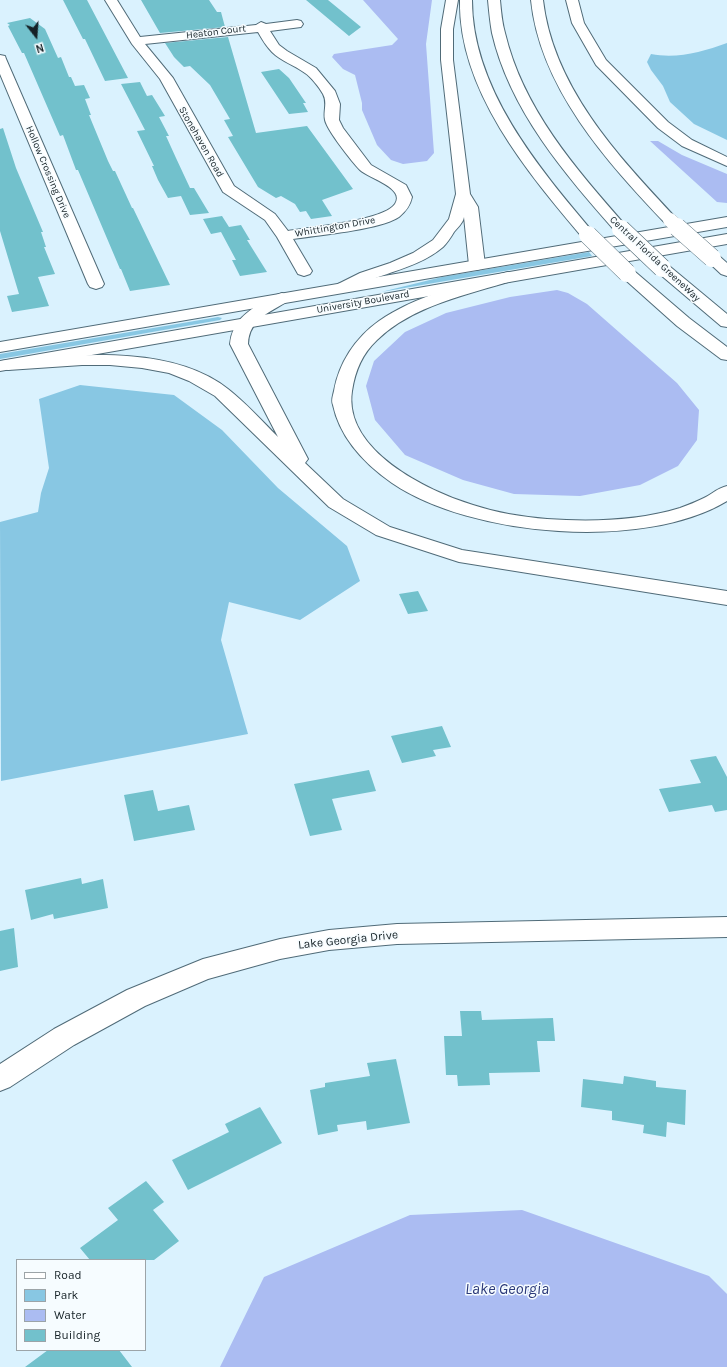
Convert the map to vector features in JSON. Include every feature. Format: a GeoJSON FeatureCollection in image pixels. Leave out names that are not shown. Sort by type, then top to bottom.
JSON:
{"type":"FeatureCollection","features":[{"type":"Feature","properties":{"kind":"main road","name":"Stonehaven Road"},"geometry":{"type":"LineString","coordinates":[[111,0],[136,41],[166,78],[228,189],[270,217],[284,236],[304,271]]}},
{"type":"Feature","properties":{"kind":"main road"},"geometry":{"type":"LineString","coordinates":[[344,288],[366,276],[405,263],[438,243],[456,220],[463,194],[447,60],[447,29],[452,0]]}},
{"type":"Feature","properties":{"kind":"main road"},"geometry":{"type":"LineString","coordinates":[[466,0],[470,41],[479,72],[502,120],[524,156],[588,235],[627,273],[727,363]]}},
{"type":"Feature","properties":{"kind":"main road","name":"Central Florida GreeneWay"},"geometry":{"type":"LineString","coordinates":[[494,0],[502,46],[514,80],[540,127],[585,189],[621,228],[662,268],[727,322]]}},
{"type":"Feature","properties":{"kind":"main road"},"geometry":{"type":"LineString","coordinates":[[537,0],[542,31],[551,57],[576,105],[600,141],[670,220],[727,271]]}},
{"type":"Feature","properties":{"kind":"main road"},"geometry":{"type":"LineString","coordinates":[[572,0],[578,23],[601,62],[663,125],[687,143],[727,162]]}},
{"type":"Feature","properties":{"kind":"main road","name":"Heaton Court"},"geometry":{"type":"LineString","coordinates":[[136,41],[261,26],[297,24]]}},
{"type":"Feature","properties":{"kind":"main road","name":"Whittington Drive"},"geometry":{"type":"LineString","coordinates":[[261,26],[268,40],[275,48],[282,54],[311,71],[330,94],[333,104],[332,120],[336,129],[366,168],[401,188],[405,197],[403,205],[393,214],[377,221],[284,236]]}},
{"type":"Feature","properties":{"kind":"main road","name":"Hollow Crossing Drive"},"geometry":{"type":"LineString","coordinates":[[0,59],[13,104],[96,284]]}},
{"type":"Feature","properties":{"kind":"main road"},"geometry":{"type":"LineString","coordinates":[[463,194],[471,207],[477,265]]}},
{"type":"Feature","properties":{"kind":"main road","name":"University Boulevard"},"geometry":{"type":"LineString","coordinates":[[0,346],[727,222]]}},
{"type":"Feature","properties":{"kind":"main road","name":"University Boulevard"},"geometry":{"type":"LineString","coordinates":[[4,366],[727,239]]}},
{"type":"Feature","properties":{"kind":"main road"},"geometry":{"type":"LineString","coordinates":[[508,277],[416,308],[386,324],[368,339],[354,356],[345,379],[341,402],[349,428],[359,445],[380,466],[413,487],[450,504],[490,516],[535,523],[582,526],[640,522],[682,514],[720,498],[727,492]]}},
{"type":"Feature","properties":{"kind":"main road"},"geometry":{"type":"LineString","coordinates":[[282,298],[254,314],[244,323],[238,336],[239,344],[242,353],[307,474]]}},
{"type":"Feature","properties":{"kind":"main road"},"geometry":{"type":"LineString","coordinates":[[683,322],[727,355]]}},
{"type":"Feature","properties":{"kind":"main road"},"geometry":{"type":"LineString","coordinates":[[4,366],[82,360],[110,360],[142,363],[172,369],[195,377],[221,392],[336,503],[383,531],[459,556],[727,598]]}},
{"type":"Feature","properties":{"kind":"main road","name":"Lake Georgia Drive"},"geometry":{"type":"LineString","coordinates":[[0,1079],[57,1041],[136,998],[203,970],[280,949],[329,940],[397,934],[727,927]]}},
{"type":"Feature","properties":{"kind":"green space"},"geometry":{"type":"Polygon","coordinates":[[[727,43],[727,140],[694,124],[670,102],[663,86],[647,62],[651,54],[670,56],[689,54],[727,43]]]}},
{"type":"Feature","properties":{"kind":"green space"},"geometry":{"type":"Polygon","coordinates":[[[589,252],[592,256],[381,292],[442,277],[589,252]]]}},
{"type":"Feature","properties":{"kind":"green space"},"geometry":{"type":"Polygon","coordinates":[[[218,317],[222,318],[220,320],[0,359],[0,354],[218,317]]]}},
{"type":"Feature","properties":{"kind":"green space"},"geometry":{"type":"Polygon","coordinates":[[[80,385],[174,395],[222,430],[278,488],[347,546],[360,581],[300,620],[229,602],[221,640],[248,734],[1,781],[0,522],[38,512],[41,493],[49,468],[39,399],[80,385]]]}},
{"type":"Feature","properties":{"kind":"water"},"geometry":{"type":"Polygon","coordinates":[[[363,0],[432,0],[426,44],[434,153],[427,161],[403,164],[391,160],[377,145],[362,110],[362,103],[355,75],[343,69],[332,57],[334,54],[392,45],[398,39],[363,0]]]}},
{"type":"Feature","properties":{"kind":"water"},"geometry":{"type":"Polygon","coordinates":[[[650,141],[658,141],[682,155],[727,174],[727,203],[717,202],[650,141]]]}},
{"type":"Feature","properties":{"kind":"water"},"geometry":{"type":"Polygon","coordinates":[[[557,290],[568,293],[587,304],[677,383],[699,410],[697,440],[678,466],[640,485],[580,496],[514,494],[463,480],[405,455],[375,420],[366,386],[374,361],[405,332],[446,313],[510,297],[557,290]]]}},
{"type":"Feature","properties":{"kind":"water","name":"Lake Georgia"},"geometry":{"type":"Polygon","coordinates":[[[522,1210],[709,1276],[727,1294],[727,1367],[220,1367],[264,1277],[410,1215],[522,1210]]]}},
{"type":"Feature","properties":{"kind":"building"},"geometry":{"type":"Polygon","coordinates":[[[63,0],[87,0],[128,78],[105,81],[85,39],[83,39],[63,0]]]}},
{"type":"Feature","properties":{"kind":"building"},"geometry":{"type":"Polygon","coordinates":[[[141,0],[209,0],[217,12],[221,12],[225,27],[160,33],[141,0]]]}},
{"type":"Feature","properties":{"kind":"building"},"geometry":{"type":"Polygon","coordinates":[[[306,0],[328,0],[361,27],[349,36],[306,0]]]}},
{"type":"Feature","properties":{"kind":"building"},"geometry":{"type":"Polygon","coordinates":[[[30,18],[45,29],[58,58],[61,57],[69,77],[71,77],[75,86],[84,85],[90,98],[85,99],[91,115],[89,115],[108,161],[113,171],[115,171],[170,285],[130,291],[78,170],[76,170],[63,135],[60,136],[24,53],[22,53],[8,26],[10,25],[7,23],[30,18]]]}},
{"type":"Feature","properties":{"kind":"building"},"geometry":{"type":"Polygon","coordinates":[[[228,37],[256,133],[307,126],[353,189],[322,200],[332,216],[311,219],[306,211],[300,212],[295,204],[281,196],[276,198],[258,187],[228,137],[233,136],[224,120],[230,119],[210,85],[190,66],[184,67],[174,57],[165,43],[228,37]]]}},
{"type":"Feature","properties":{"kind":"building"},"geometry":{"type":"Polygon","coordinates":[[[279,69],[289,78],[306,103],[303,103],[308,112],[289,114],[261,72],[279,69]]]}},
{"type":"Feature","properties":{"kind":"building"},"geometry":{"type":"Polygon","coordinates":[[[140,82],[147,96],[152,95],[165,116],[159,117],[169,136],[166,136],[190,188],[194,188],[209,213],[190,215],[181,196],[168,198],[158,180],[152,166],[154,166],[137,131],[145,130],[121,84],[140,82]]]}},
{"type":"Feature","properties":{"kind":"building"},"geometry":{"type":"Polygon","coordinates":[[[3,128],[16,168],[43,232],[41,232],[46,247],[44,247],[55,274],[38,277],[49,306],[12,312],[7,296],[19,294],[0,231],[0,129],[3,128]]]}},
{"type":"Feature","properties":{"kind":"building"},"geometry":{"type":"Polygon","coordinates":[[[222,216],[229,227],[241,225],[250,240],[247,240],[267,272],[240,276],[232,260],[236,260],[221,232],[211,234],[203,219],[222,216]]]}},
{"type":"Feature","properties":{"kind":"building"},"geometry":{"type":"Polygon","coordinates":[[[418,591],[428,611],[408,614],[399,594],[418,591]]]}},
{"type":"Feature","properties":{"kind":"building"},"geometry":{"type":"Polygon","coordinates":[[[442,726],[451,747],[433,750],[436,756],[402,763],[391,736],[442,726]]]}},
{"type":"Feature","properties":{"kind":"building"},"geometry":{"type":"Polygon","coordinates":[[[716,756],[727,777],[727,810],[715,812],[712,805],[669,812],[659,789],[701,783],[690,760],[716,756]]]}},
{"type":"Feature","properties":{"kind":"building"},"geometry":{"type":"Polygon","coordinates":[[[369,770],[376,791],[332,799],[342,830],[310,836],[294,784],[369,770]]]}},
{"type":"Feature","properties":{"kind":"building"},"geometry":{"type":"Polygon","coordinates":[[[153,790],[158,811],[189,805],[195,830],[134,841],[124,795],[153,790]]]}},
{"type":"Feature","properties":{"kind":"building"},"geometry":{"type":"Polygon","coordinates":[[[81,878],[82,884],[103,879],[108,908],[54,919],[53,914],[31,920],[25,890],[81,878]]]}},
{"type":"Feature","properties":{"kind":"building"},"geometry":{"type":"Polygon","coordinates":[[[14,928],[18,967],[0,971],[0,931],[14,928]]]}},
{"type":"Feature","properties":{"kind":"building"},"geometry":{"type":"Polygon","coordinates":[[[460,1011],[481,1011],[482,1020],[553,1018],[555,1041],[537,1041],[540,1072],[489,1073],[490,1085],[458,1086],[457,1075],[446,1075],[444,1036],[462,1036],[460,1011]]]}},
{"type":"Feature","properties":{"kind":"building"},"geometry":{"type":"Polygon","coordinates":[[[396,1059],[410,1123],[367,1130],[366,1121],[337,1125],[338,1131],[318,1135],[310,1090],[325,1087],[325,1083],[370,1076],[367,1063],[396,1059]]]}},
{"type":"Feature","properties":{"kind":"building"},"geometry":{"type":"Polygon","coordinates":[[[624,1076],[656,1081],[656,1087],[686,1090],[685,1125],[667,1122],[666,1137],[643,1133],[644,1125],[612,1120],[612,1111],[581,1107],[583,1079],[623,1084],[624,1076]]]}},
{"type":"Feature","properties":{"kind":"building"},"geometry":{"type":"Polygon","coordinates":[[[260,1107],[282,1143],[188,1190],[172,1160],[229,1132],[225,1124],[260,1107]]]}},
{"type":"Feature","properties":{"kind":"building"},"geometry":{"type":"Polygon","coordinates":[[[146,1181],[164,1202],[153,1210],[179,1241],[154,1260],[89,1259],[80,1248],[118,1220],[108,1208],[146,1181]]]}},
{"type":"Feature","properties":{"kind":"building"},"geometry":{"type":"Polygon","coordinates":[[[47,1351],[120,1351],[132,1367],[25,1367],[47,1351]]]}}]}
